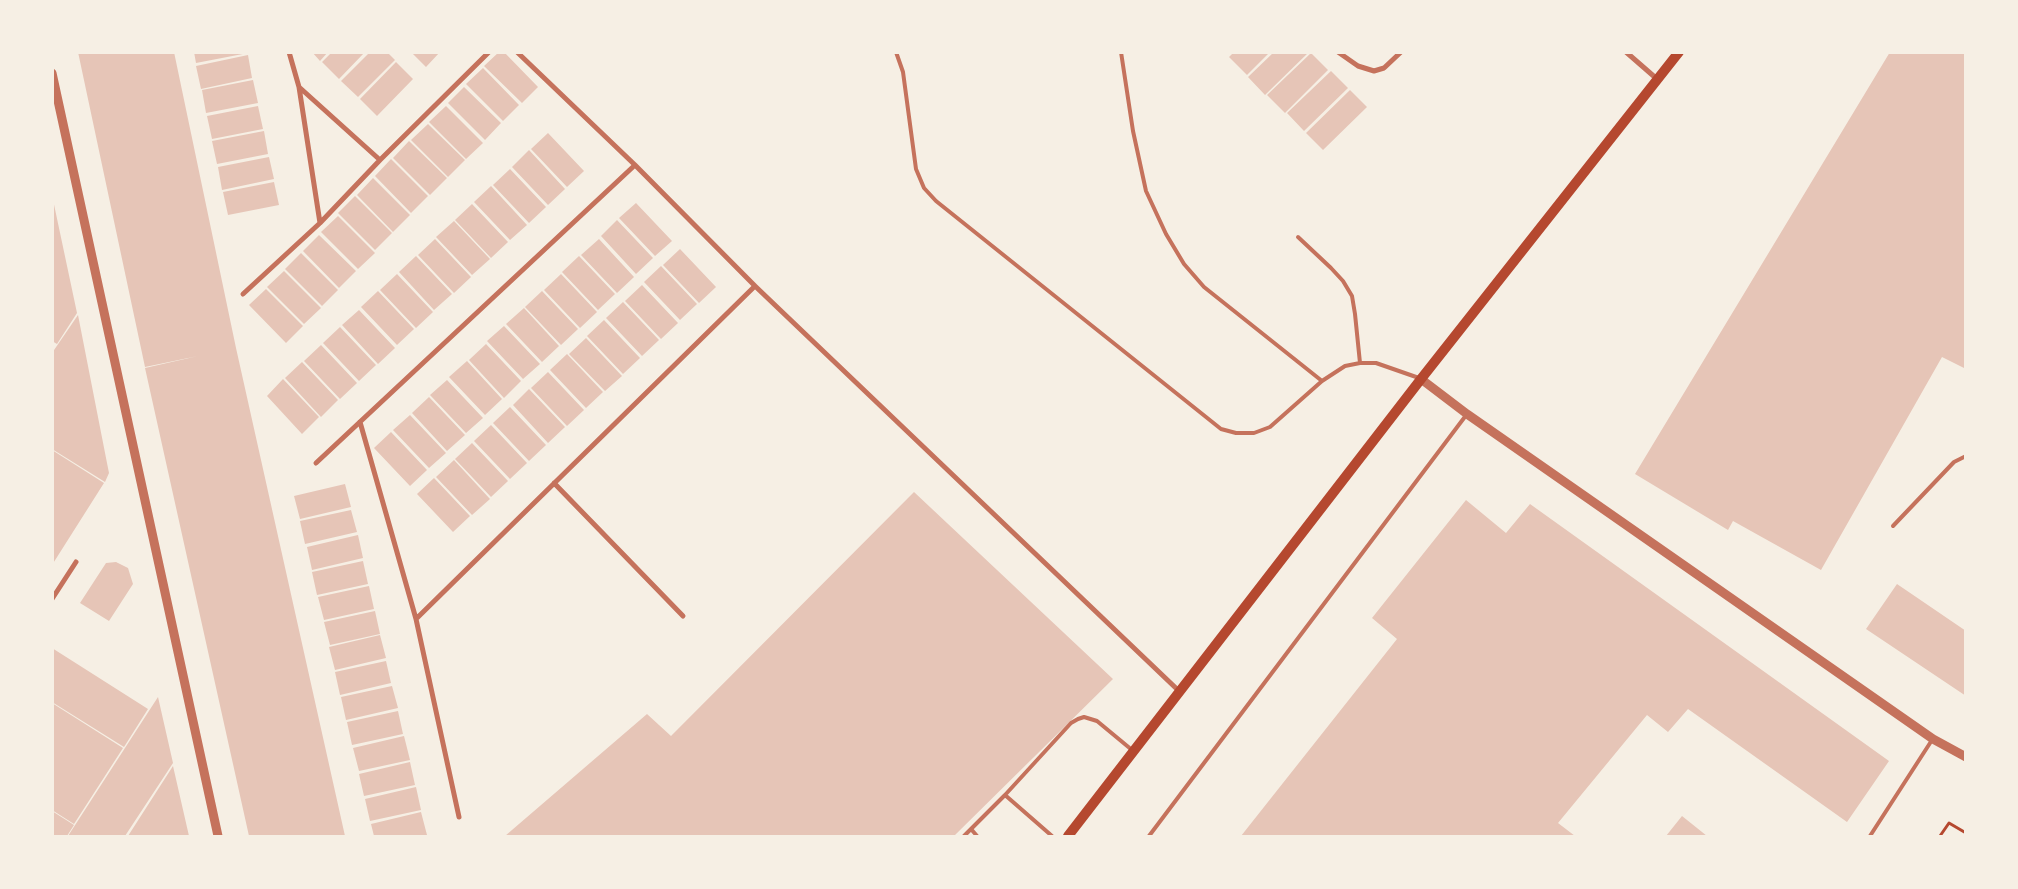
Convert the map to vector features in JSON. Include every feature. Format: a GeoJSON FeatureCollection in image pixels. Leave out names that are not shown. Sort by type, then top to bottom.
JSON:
{"type":"FeatureCollection","features":[{"type":"Feature","properties":{"kind":"main road"},"geometry":{"type":"LineString","coordinates":[[1068,836],[1421,379],[1678,52]]}},
{"type":"Feature","properties":{"kind":"street"},"geometry":{"type":"LineString","coordinates":[[289,52],[299,87],[320,223]]}},
{"type":"Feature","properties":{"kind":"street"},"geometry":{"type":"LineString","coordinates":[[243,294],[320,223],[380,160],[489,52]]}},
{"type":"Feature","properties":{"kind":"street"},"geometry":{"type":"LineString","coordinates":[[517,52],[635,165],[755,286],[1180,692]]}},
{"type":"Feature","properties":{"kind":"street"},"geometry":{"type":"LineString","coordinates":[[1338,52],[1358,66],[1377,71],[1382,69],[1400,52]]}},
{"type":"Feature","properties":{"kind":"street"},"geometry":{"type":"LineString","coordinates":[[1626,52],[1657,79]]}},
{"type":"Feature","properties":{"kind":"street"},"geometry":{"type":"LineString","coordinates":[[52,73],[218,836]]}},
{"type":"Feature","properties":{"kind":"street"},"geometry":{"type":"LineString","coordinates":[[299,87],[380,160]]}},
{"type":"Feature","properties":{"kind":"street"},"geometry":{"type":"LineString","coordinates":[[316,463],[635,165]]}},
{"type":"Feature","properties":{"kind":"street"},"geometry":{"type":"LineString","coordinates":[[416,619],[755,286]]}},
{"type":"Feature","properties":{"kind":"street"},"geometry":{"type":"LineString","coordinates":[[1421,379],[1467,414],[1933,739],[1966,757]]}},
{"type":"Feature","properties":{"kind":"street"},"geometry":{"type":"LineString","coordinates":[[360,422],[416,619],[459,817]]}},
{"type":"Feature","properties":{"kind":"street"},"geometry":{"type":"LineString","coordinates":[[554,483],[683,616]]}},
{"type":"Feature","properties":{"kind":"street"},"geometry":{"type":"LineString","coordinates":[[52,599],[76,562]]}},
{"type":"Feature","properties":{"kind":"lane"},"geometry":{"type":"LineString","coordinates":[[896,52],[903,72],[916,169],[924,188],[930,195],[946,210],[1221,429],[1236,433],[1254,433],[1270,427],[1322,381],[1345,366],[1360,363],[1387,366],[1421,379]]}},
{"type":"Feature","properties":{"kind":"lane"},"geometry":{"type":"LineString","coordinates":[[1121,52],[1133,131],[1146,190],[1170,242],[1184,264],[1204,287],[1322,381]]}},
{"type":"Feature","properties":{"kind":"lane"},"geometry":{"type":"LineString","coordinates":[[1298,237],[1343,281],[1352,296],[1356,314],[1360,363]]}},
{"type":"Feature","properties":{"kind":"lane"},"geometry":{"type":"LineString","coordinates":[[1149,836],[1467,414]]}},
{"type":"Feature","properties":{"kind":"lane"},"geometry":{"type":"LineString","coordinates":[[1893,526],[1954,462],[1966,456]]}},
{"type":"Feature","properties":{"kind":"lane"},"geometry":{"type":"LineString","coordinates":[[964,836],[1006,795],[1071,723],[1078,719],[1084,717],[1097,721],[1134,752]]}},
{"type":"Feature","properties":{"kind":"lane"},"geometry":{"type":"LineString","coordinates":[[1870,836],[1933,739]]}},
{"type":"Feature","properties":{"kind":"lane"},"geometry":{"type":"LineString","coordinates":[[1006,795],[1052,836]]}},
{"type":"Feature","properties":{"kind":"lane"},"geometry":{"type":"LineString","coordinates":[[971,829],[978,836]]}},
{"type":"Feature","properties":{"kind":"path"},"geometry":{"type":"LineString","coordinates":[[1940,836],[1949,823],[1966,833]]}},
{"type":"Feature","properties":{"kind":"building"},"geometry":{"type":"Polygon","coordinates":[[[78,52],[174,52],[236,348],[345,836],[249,836],[145,368],[198,356],[145,367],[78,52]]]}},
{"type":"Feature","properties":{"kind":"building"},"geometry":{"type":"Polygon","coordinates":[[[194,52],[248,52],[248,53],[196,63],[194,52]]]}},
{"type":"Feature","properties":{"kind":"building"},"geometry":{"type":"Polygon","coordinates":[[[312,52],[328,52],[320,61],[312,52]]]}},
{"type":"Feature","properties":{"kind":"building"},"geometry":{"type":"Polygon","coordinates":[[[332,52],[365,52],[339,79],[322,62],[332,52]]]}},
{"type":"Feature","properties":{"kind":"building"},"geometry":{"type":"Polygon","coordinates":[[[370,52],[387,52],[395,60],[358,97],[341,81],[370,52]]]}},
{"type":"Feature","properties":{"kind":"building"},"geometry":{"type":"Polygon","coordinates":[[[411,52],[440,52],[426,67],[411,52]]]}},
{"type":"Feature","properties":{"kind":"building"},"geometry":{"type":"Polygon","coordinates":[[[499,52],[504,52],[538,87],[522,103],[484,66],[499,52]]]}},
{"type":"Feature","properties":{"kind":"building"},"geometry":{"type":"Polygon","coordinates":[[[1234,52],[1270,52],[1247,75],[1229,57],[1234,52]]]}},
{"type":"Feature","properties":{"kind":"building"},"geometry":{"type":"Polygon","coordinates":[[[1274,52],[1309,52],[1265,95],[1248,77],[1274,52]]]}},
{"type":"Feature","properties":{"kind":"building"},"geometry":{"type":"Polygon","coordinates":[[[1890,52],[1966,52],[1966,369],[1942,357],[1821,570],[1733,521],[1728,530],[1635,474],[1890,52]]]}},
{"type":"Feature","properties":{"kind":"building"},"geometry":{"type":"Polygon","coordinates":[[[1311,53],[1328,70],[1285,113],[1267,95],[1311,53]]]}},
{"type":"Feature","properties":{"kind":"building"},"geometry":{"type":"Polygon","coordinates":[[[248,55],[252,78],[201,89],[196,66],[248,55]]]}},
{"type":"Feature","properties":{"kind":"building"},"geometry":{"type":"Polygon","coordinates":[[[396,62],[413,79],[377,116],[360,99],[396,62]]]}},
{"type":"Feature","properties":{"kind":"building"},"geometry":{"type":"Polygon","coordinates":[[[483,68],[519,105],[503,121],[466,84],[483,68]]]}},
{"type":"Feature","properties":{"kind":"building"},"geometry":{"type":"Polygon","coordinates":[[[1331,71],[1348,88],[1304,131],[1287,113],[1331,71]]]}},
{"type":"Feature","properties":{"kind":"building"},"geometry":{"type":"Polygon","coordinates":[[[253,80],[258,103],[206,113],[202,90],[253,80]]]}},
{"type":"Feature","properties":{"kind":"building"},"geometry":{"type":"Polygon","coordinates":[[[464,87],[501,123],[485,140],[448,103],[464,87]]]}},
{"type":"Feature","properties":{"kind":"building"},"geometry":{"type":"Polygon","coordinates":[[[1350,90],[1367,107],[1323,150],[1306,133],[1350,90]]]}},
{"type":"Feature","properties":{"kind":"building"},"geometry":{"type":"Polygon","coordinates":[[[258,106],[263,129],[212,139],[207,116],[258,106]]]}},
{"type":"Feature","properties":{"kind":"building"},"geometry":{"type":"Polygon","coordinates":[[[446,106],[483,143],[466,159],[429,122],[446,106]]]}},
{"type":"Feature","properties":{"kind":"building"},"geometry":{"type":"Polygon","coordinates":[[[428,124],[465,160],[448,177],[411,140],[428,124]]]}},
{"type":"Feature","properties":{"kind":"building"},"geometry":{"type":"Polygon","coordinates":[[[264,131],[268,154],[217,164],[212,141],[264,131]]]}},
{"type":"Feature","properties":{"kind":"building"},"geometry":{"type":"Polygon","coordinates":[[[548,133],[584,171],[567,187],[531,149],[548,133]]]}},
{"type":"Feature","properties":{"kind":"building"},"geometry":{"type":"Polygon","coordinates":[[[409,141],[447,178],[430,195],[393,158],[409,141]]]}},
{"type":"Feature","properties":{"kind":"building"},"geometry":{"type":"Polygon","coordinates":[[[529,150],[565,189],[548,205],[512,167],[529,150]]]}},
{"type":"Feature","properties":{"kind":"building"},"geometry":{"type":"Polygon","coordinates":[[[269,157],[274,179],[222,190],[218,167],[269,157]]]}},
{"type":"Feature","properties":{"kind":"building"},"geometry":{"type":"Polygon","coordinates":[[[391,159],[428,196],[411,213],[375,176],[391,159]]]}},
{"type":"Feature","properties":{"kind":"building"},"geometry":{"type":"Polygon","coordinates":[[[510,169],[546,207],[529,223],[493,185],[510,169]]]}},
{"type":"Feature","properties":{"kind":"building"},"geometry":{"type":"Polygon","coordinates":[[[373,178],[410,215],[393,232],[357,195],[373,178]]]}},
{"type":"Feature","properties":{"kind":"building"},"geometry":{"type":"Polygon","coordinates":[[[274,182],[279,205],[228,215],[223,192],[274,182]]]}},
{"type":"Feature","properties":{"kind":"building"},"geometry":{"type":"Polygon","coordinates":[[[491,186],[527,225],[510,240],[474,202],[491,186]]]}},
{"type":"Feature","properties":{"kind":"building"},"geometry":{"type":"Polygon","coordinates":[[[52,195],[77,313],[57,344],[52,341],[52,195]]]}},
{"type":"Feature","properties":{"kind":"building"},"geometry":{"type":"Polygon","coordinates":[[[355,196],[392,233],[375,250],[338,213],[355,196]]]}},
{"type":"Feature","properties":{"kind":"building"},"geometry":{"type":"Polygon","coordinates":[[[636,203],[672,241],[655,256],[619,218],[636,203]]]}},
{"type":"Feature","properties":{"kind":"building"},"geometry":{"type":"Polygon","coordinates":[[[472,204],[508,242],[491,258],[455,220],[472,204]]]}},
{"type":"Feature","properties":{"kind":"building"},"geometry":{"type":"Polygon","coordinates":[[[338,216],[375,253],[358,269],[321,232],[338,216]]]}},
{"type":"Feature","properties":{"kind":"building"},"geometry":{"type":"Polygon","coordinates":[[[617,220],[653,258],[636,274],[601,236],[617,220]]]}},
{"type":"Feature","properties":{"kind":"building"},"geometry":{"type":"Polygon","coordinates":[[[454,221],[490,259],[472,275],[436,237],[454,221]]]}},
{"type":"Feature","properties":{"kind":"building"},"geometry":{"type":"Polygon","coordinates":[[[319,235],[356,271],[339,288],[303,251],[319,235]]]}},
{"type":"Feature","properties":{"kind":"building"},"geometry":{"type":"Polygon","coordinates":[[[435,239],[471,277],[454,293],[418,255],[435,239]]]}},
{"type":"Feature","properties":{"kind":"building"},"geometry":{"type":"Polygon","coordinates":[[[599,239],[634,277],[617,293],[581,255],[599,239]]]}},
{"type":"Feature","properties":{"kind":"building"},"geometry":{"type":"Polygon","coordinates":[[[680,249],[716,287],[699,303],[663,265],[680,249]]]}},
{"type":"Feature","properties":{"kind":"building"},"geometry":{"type":"Polygon","coordinates":[[[301,253],[338,290],[322,306],[285,269],[301,253]]]}},
{"type":"Feature","properties":{"kind":"building"},"geometry":{"type":"Polygon","coordinates":[[[416,256],[452,294],[434,310],[399,272],[416,256]]]}},
{"type":"Feature","properties":{"kind":"building"},"geometry":{"type":"Polygon","coordinates":[[[579,256],[615,294],[598,310],[562,272],[579,256]]]}},
{"type":"Feature","properties":{"kind":"building"},"geometry":{"type":"Polygon","coordinates":[[[661,266],[697,304],[680,320],[644,282],[661,266]]]}},
{"type":"Feature","properties":{"kind":"building"},"geometry":{"type":"Polygon","coordinates":[[[284,271],[321,308],[304,324],[267,287],[284,271]]]}},
{"type":"Feature","properties":{"kind":"building"},"geometry":{"type":"Polygon","coordinates":[[[397,274],[433,312],[416,328],[380,290],[397,274]]]}},
{"type":"Feature","properties":{"kind":"building"},"geometry":{"type":"Polygon","coordinates":[[[561,274],[597,312],[580,328],[544,290],[561,274]]]}},
{"type":"Feature","properties":{"kind":"building"},"geometry":{"type":"Polygon","coordinates":[[[642,285],[678,323],[661,339],[625,301],[642,285]]]}},
{"type":"Feature","properties":{"kind":"building"},"geometry":{"type":"Polygon","coordinates":[[[266,289],[303,326],[286,343],[249,305],[266,289]]]}},
{"type":"Feature","properties":{"kind":"building"},"geometry":{"type":"Polygon","coordinates":[[[378,291],[414,329],[397,345],[361,307],[378,291]]]}},
{"type":"Feature","properties":{"kind":"building"},"geometry":{"type":"Polygon","coordinates":[[[542,291],[578,329],[561,345],[525,307],[542,291]]]}},
{"type":"Feature","properties":{"kind":"building"},"geometry":{"type":"Polygon","coordinates":[[[623,302],[659,340],[642,356],[606,318],[623,302]]]}},
{"type":"Feature","properties":{"kind":"building"},"geometry":{"type":"Polygon","coordinates":[[[524,308],[559,346],[542,362],[506,324],[524,308]]]}},
{"type":"Feature","properties":{"kind":"building"},"geometry":{"type":"Polygon","coordinates":[[[359,310],[395,348],[378,364],[342,325],[359,310]]]}},
{"type":"Feature","properties":{"kind":"building"},"geometry":{"type":"Polygon","coordinates":[[[78,315],[109,473],[105,482],[52,449],[52,353],[78,315]]]}},
{"type":"Feature","properties":{"kind":"building"},"geometry":{"type":"Polygon","coordinates":[[[604,320],[640,358],[623,374],[587,336],[604,320]]]}},
{"type":"Feature","properties":{"kind":"building"},"geometry":{"type":"Polygon","coordinates":[[[504,326],[540,364],[523,379],[487,341],[504,326]]]}},
{"type":"Feature","properties":{"kind":"building"},"geometry":{"type":"Polygon","coordinates":[[[340,327],[376,365],[359,381],[323,343],[340,327]]]}},
{"type":"Feature","properties":{"kind":"building"},"geometry":{"type":"Polygon","coordinates":[[[586,338],[622,376],[605,391],[569,354],[586,338]]]}},
{"type":"Feature","properties":{"kind":"building"},"geometry":{"type":"Polygon","coordinates":[[[486,344],[521,381],[504,398],[469,360],[486,344]]]}},
{"type":"Feature","properties":{"kind":"building"},"geometry":{"type":"Polygon","coordinates":[[[321,345],[357,383],[340,399],[304,361],[321,345]]]}},
{"type":"Feature","properties":{"kind":"building"},"geometry":{"type":"Polygon","coordinates":[[[567,354],[603,392],[586,408],[550,370],[567,354]]]}},
{"type":"Feature","properties":{"kind":"building"},"geometry":{"type":"Polygon","coordinates":[[[467,361],[502,399],[485,415],[449,377],[467,361]]]}},
{"type":"Feature","properties":{"kind":"building"},"geometry":{"type":"Polygon","coordinates":[[[302,362],[338,400],[321,417],[285,378],[302,362]]]}},
{"type":"Feature","properties":{"kind":"building"},"geometry":{"type":"Polygon","coordinates":[[[548,372],[584,410],[567,426],[531,388],[548,372]]]}},
{"type":"Feature","properties":{"kind":"building"},"geometry":{"type":"Polygon","coordinates":[[[283,379],[319,417],[302,434],[267,396],[283,379]]]}},
{"type":"Feature","properties":{"kind":"building"},"geometry":{"type":"Polygon","coordinates":[[[447,380],[483,418],[466,433],[430,395],[447,380]]]}},
{"type":"Feature","properties":{"kind":"building"},"geometry":{"type":"Polygon","coordinates":[[[529,389],[565,427],[548,443],[513,405],[529,389]]]}},
{"type":"Feature","properties":{"kind":"building"},"geometry":{"type":"Polygon","coordinates":[[[429,397],[465,435],[447,451],[412,413],[429,397]]]}},
{"type":"Feature","properties":{"kind":"building"},"geometry":{"type":"Polygon","coordinates":[[[510,407],[546,445],[529,461],[493,423],[510,407]]]}},
{"type":"Feature","properties":{"kind":"building"},"geometry":{"type":"Polygon","coordinates":[[[410,415],[446,453],[429,468],[393,430],[410,415]]]}},
{"type":"Feature","properties":{"kind":"building"},"geometry":{"type":"Polygon","coordinates":[[[491,425],[527,463],[510,479],[474,441],[491,425]]]}},
{"type":"Feature","properties":{"kind":"building"},"geometry":{"type":"Polygon","coordinates":[[[391,432],[427,470],[410,486],[374,448],[391,432]]]}},
{"type":"Feature","properties":{"kind":"building"},"geometry":{"type":"Polygon","coordinates":[[[472,443],[508,481],[491,497],[455,459],[472,443]]]}},
{"type":"Feature","properties":{"kind":"building"},"geometry":{"type":"Polygon","coordinates":[[[52,450],[104,483],[52,565],[52,450]]]}},
{"type":"Feature","properties":{"kind":"building"},"geometry":{"type":"Polygon","coordinates":[[[454,460],[490,499],[472,515],[436,477],[454,460]]]}},
{"type":"Feature","properties":{"kind":"building"},"geometry":{"type":"Polygon","coordinates":[[[434,478],[470,516],[453,532],[417,494],[434,478]]]}},
{"type":"Feature","properties":{"kind":"building"},"geometry":{"type":"Polygon","coordinates":[[[345,484],[351,507],[300,519],[294,496],[345,484]]]}},
{"type":"Feature","properties":{"kind":"building"},"geometry":{"type":"Polygon","coordinates":[[[914,492],[1113,679],[954,836],[505,836],[647,714],[671,736],[914,492]]]}},
{"type":"Feature","properties":{"kind":"building"},"geometry":{"type":"Polygon","coordinates":[[[1466,500],[1506,533],[1530,504],[1889,761],[1847,822],[1688,709],[1668,732],[1647,715],[1558,823],[1575,836],[1241,836],[1397,639],[1372,618],[1466,500]]]}},
{"type":"Feature","properties":{"kind":"building"},"geometry":{"type":"Polygon","coordinates":[[[351,510],[357,532],[305,544],[300,521],[351,510]]]}},
{"type":"Feature","properties":{"kind":"building"},"geometry":{"type":"Polygon","coordinates":[[[358,535],[363,558],[312,570],[307,547],[358,535]]]}},
{"type":"Feature","properties":{"kind":"building"},"geometry":{"type":"Polygon","coordinates":[[[363,561],[368,584],[317,595],[312,572],[363,561]]]}},
{"type":"Feature","properties":{"kind":"building"},"geometry":{"type":"Polygon","coordinates":[[[116,562],[128,568],[133,584],[109,621],[80,603],[106,563],[116,562]]]}},
{"type":"Feature","properties":{"kind":"building"},"geometry":{"type":"Polygon","coordinates":[[[1897,584],[1966,631],[1966,696],[1866,629],[1897,584]]]}},
{"type":"Feature","properties":{"kind":"building"},"geometry":{"type":"Polygon","coordinates":[[[369,586],[374,609],[324,620],[318,597],[369,586]]]}},
{"type":"Feature","properties":{"kind":"building"},"geometry":{"type":"Polygon","coordinates":[[[375,611],[380,634],[330,645],[324,622],[375,611]]]}},
{"type":"Feature","properties":{"kind":"building"},"geometry":{"type":"Polygon","coordinates":[[[380,635],[386,658],[335,670],[329,647],[380,635]]]}},
{"type":"Feature","properties":{"kind":"building"},"geometry":{"type":"Polygon","coordinates":[[[52,648],[148,709],[124,747],[52,702],[52,648]]]}},
{"type":"Feature","properties":{"kind":"building"},"geometry":{"type":"Polygon","coordinates":[[[386,661],[391,683],[340,695],[335,672],[386,661]]]}},
{"type":"Feature","properties":{"kind":"building"},"geometry":{"type":"Polygon","coordinates":[[[392,686],[398,708],[346,720],[341,697],[392,686]]]}},
{"type":"Feature","properties":{"kind":"building"},"geometry":{"type":"Polygon","coordinates":[[[158,697],[173,763],[125,836],[68,836],[158,697]]]}},
{"type":"Feature","properties":{"kind":"building"},"geometry":{"type":"Polygon","coordinates":[[[52,703],[123,748],[74,824],[52,810],[52,703]]]}},
{"type":"Feature","properties":{"kind":"building"},"geometry":{"type":"Polygon","coordinates":[[[398,711],[403,734],[352,745],[347,722],[398,711]]]}},
{"type":"Feature","properties":{"kind":"building"},"geometry":{"type":"Polygon","coordinates":[[[404,736],[410,760],[359,771],[353,748],[404,736]]]}},
{"type":"Feature","properties":{"kind":"building"},"geometry":{"type":"Polygon","coordinates":[[[410,762],[415,785],[364,796],[359,774],[410,762]]]}},
{"type":"Feature","properties":{"kind":"building"},"geometry":{"type":"Polygon","coordinates":[[[173,766],[189,836],[128,836],[173,766]]]}},
{"type":"Feature","properties":{"kind":"building"},"geometry":{"type":"Polygon","coordinates":[[[416,787],[421,810],[370,821],[365,799],[416,787]]]}},
{"type":"Feature","properties":{"kind":"building"},"geometry":{"type":"Polygon","coordinates":[[[52,811],[74,825],[67,836],[52,836],[52,811]]]}},
{"type":"Feature","properties":{"kind":"building"},"geometry":{"type":"Polygon","coordinates":[[[421,812],[427,835],[374,836],[371,824],[421,812]]]}},
{"type":"Feature","properties":{"kind":"building"},"geometry":{"type":"Polygon","coordinates":[[[1682,816],[1707,836],[1666,836],[1682,816]]]}}]}
